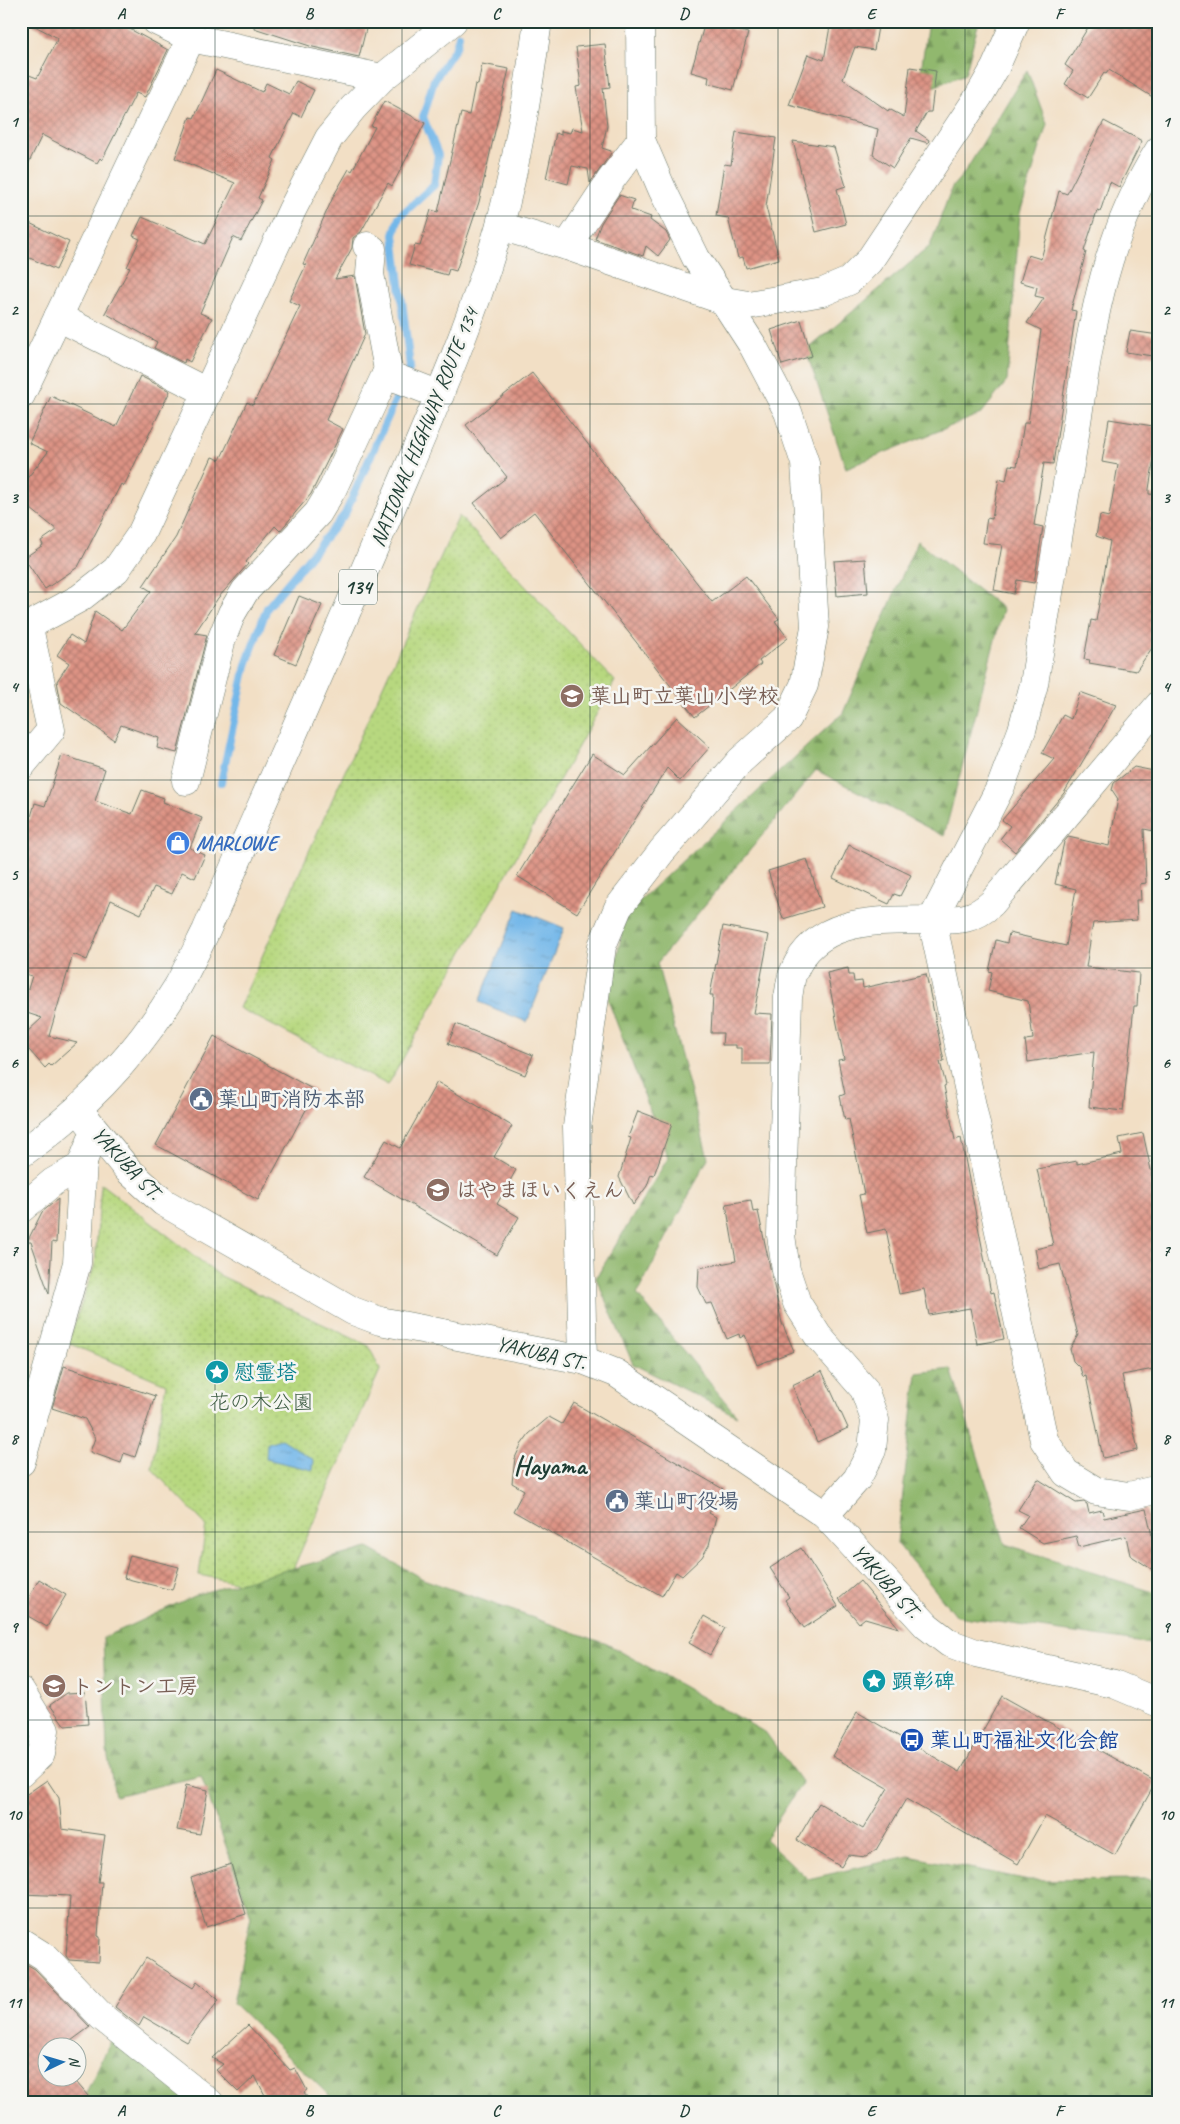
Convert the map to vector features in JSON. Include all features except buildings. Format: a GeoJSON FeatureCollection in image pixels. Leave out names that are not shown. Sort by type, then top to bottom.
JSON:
{"type":"FeatureCollection","features":[{"type":"Feature","properties":{"kind":"main road"},"geometry":{"type":"LineString","coordinates":[[156,21],[191,38],[382,78]]}},
{"type":"Feature","properties":{"kind":"main road"},"geometry":{"type":"LineString","coordinates":[[21,766],[51,730],[25,629],[80,598],[116,570],[141,534],[292,210],[329,138],[353,108],[382,78],[453,21]]}},
{"type":"Feature","properties":{"kind":"main road","name":"NATIONAL HIGHWAY ROUTE 134"},"geometry":{"type":"LineString","coordinates":[[21,1154],[78,1109],[108,1080],[144,1038],[183,976],[206,931],[348,610],[429,391],[476,302],[500,226],[528,96],[538,21]]}},
{"type":"Feature","properties":{"kind":"main road"},"geometry":{"type":"LineString","coordinates":[[584,1360],[576,1127],[602,946],[618,908],[662,851],[740,761],[788,718],[804,685],[815,627],[804,463],[788,412],[753,346],[696,258],[662,189],[641,140],[640,21]]}},
{"type":"Feature","properties":{"kind":"main road"},"geometry":{"type":"LineString","coordinates":[[500,226],[567,246],[725,301],[748,305],[823,292],[849,282],[869,261],[979,96],[995,68],[1016,21]]}},
{"type":"Feature","properties":{"kind":"main road"},"geometry":{"type":"LineString","coordinates":[[21,395],[191,38]]}},
{"type":"Feature","properties":{"kind":"main road"},"geometry":{"type":"LineString","coordinates":[[567,246],[610,181],[641,140]]}},
{"type":"Feature","properties":{"kind":"main road"},"geometry":{"type":"LineString","coordinates":[[1159,150],[1140,181],[1119,226],[1106,264],[1087,361],[1034,684],[1022,730],[1001,786],[932,920],[1044,1440],[1066,1473],[1096,1491],[1129,1496],[1159,1489]]}},
{"type":"Feature","properties":{"kind":"main road"},"geometry":{"type":"LineString","coordinates":[[186,781],[222,638],[232,613],[245,591],[318,513],[333,488],[389,375],[370,274],[372,249],[366,246]]}},
{"type":"Feature","properties":{"kind":"main road"},"geometry":{"type":"LineString","coordinates":[[58,317],[207,392]]}},
{"type":"Feature","properties":{"kind":"main road"},"geometry":{"type":"LineString","coordinates":[[389,375],[429,391]]}},
{"type":"Feature","properties":{"kind":"main road"},"geometry":{"type":"LineString","coordinates":[[825,1515],[856,1478],[872,1450],[875,1420],[864,1389],[818,1336],[797,1302],[786,1270],[781,1235],[788,997],[794,971],[813,942],[837,928],[867,922],[956,920],[980,915],[1159,705]]}},
{"type":"Feature","properties":{"kind":"main road","name":"YAKUBA ST."},"geometry":{"type":"LineString","coordinates":[[78,1109],[128,1170],[163,1202],[353,1311],[380,1321],[584,1360],[616,1373],[825,1515],[926,1626],[949,1643],[976,1653],[1114,1684],[1159,1703]]}},
{"type":"Feature","properties":{"kind":"main road"},"geometry":{"type":"LineString","coordinates":[[21,1462],[77,1263],[83,1165],[95,1131]]}},
{"type":"Feature","properties":{"kind":"main road"},"geometry":{"type":"LineString","coordinates":[[21,1210],[53,1182],[83,1165]]}},
{"type":"Feature","properties":{"kind":"main road"},"geometry":{"type":"LineString","coordinates":[[21,1691],[45,1730],[41,1754],[21,1773]]}},
{"type":"Feature","properties":{"kind":"main road"},"geometry":{"type":"LineString","coordinates":[[21,1942],[45,1957],[102,2017],[210,2103]]}},
{"type":"Feature","properties":{"kind":"green space"},"geometry":{"type":"Polygon","coordinates":[[[928,21],[979,21],[965,74],[918,93],[928,21]]]}},
{"type":"Feature","properties":{"kind":"green space"},"geometry":{"type":"Polygon","coordinates":[[[1027,70],[1047,124],[1020,213],[1007,381],[981,414],[846,468],[806,351],[930,246],[952,187],[965,172],[1027,70]]]}},
{"type":"Feature","properties":{"kind":"green space"},"geometry":{"type":"Polygon","coordinates":[[[459,516],[615,681],[388,1085],[239,1008],[459,516]]]}},
{"type":"Feature","properties":{"kind":"green space"},"geometry":{"type":"Polygon","coordinates":[[[917,541],[1003,609],[944,836],[816,770],[657,963],[708,1158],[637,1294],[737,1416],[633,1364],[596,1278],[668,1158],[608,1000],[626,913],[843,713],[917,541]]]}},
{"type":"Feature","properties":{"kind":"green space","name":"花の木公園"},"geometry":{"type":"Polygon","coordinates":[[[101,1184],[219,1275],[369,1346],[380,1370],[283,1592],[199,1575],[206,1525],[152,1469],[166,1384],[68,1343],[95,1264],[101,1184]]]}},
{"type":"Feature","properties":{"kind":"green space"},"geometry":{"type":"Polygon","coordinates":[[[951,1369],[1005,1544],[1159,1594],[1159,1645],[956,1616],[897,1543],[917,1373],[951,1369]]]}},
{"type":"Feature","properties":{"kind":"green space"},"geometry":{"type":"Polygon","coordinates":[[[368,1548],[423,1579],[607,1644],[766,1733],[802,1783],[765,1839],[808,1879],[909,1856],[1029,1880],[1148,1879],[1159,1885],[1159,2103],[337,2103],[233,2003],[251,1916],[201,1776],[115,1796],[107,1751],[103,1638],[198,1594],[368,1548]]]}},
{"type":"Feature","properties":{"kind":"green space"},"geometry":{"type":"Polygon","coordinates":[[[112,2039],[197,2103],[81,2103],[112,2039]]]}},
{"type":"Feature","properties":{"kind":"water"},"geometry":{"type":"Polygon","coordinates":[[[517,909],[564,928],[527,1022],[479,1002],[517,909]]]}},
{"type":"Feature","properties":{"kind":"water"},"geometry":{"type":"Polygon","coordinates":[[[281,1439],[314,1460],[313,1470],[266,1459],[267,1443],[281,1439]]]}},
{"type":"Feature","properties":{"kind":"waterway"},"geometry":{"type":"LineString","coordinates":[[221,782],[246,665],[267,608],[345,514],[410,367],[394,235],[399,217],[434,185],[438,155],[423,117],[434,80],[456,47],[459,35]]}},
{"type":"Feature","properties":{"kind":"place","name":"葉山町立葉山小学校"},"geometry":{"type":"Point","coordinates":[572,696]}},
{"type":"Feature","properties":{"kind":"place","name":"MARLOWE"},"geometry":{"type":"Point","coordinates":[178,843]}},
{"type":"Feature","properties":{"kind":"place","name":"葉山町消防本部"},"geometry":{"type":"Point","coordinates":[201,1099]}},
{"type":"Feature","properties":{"kind":"place","name":"はやまほいくえん"},"geometry":{"type":"Point","coordinates":[438,1190]}},
{"type":"Feature","properties":{"kind":"place","name":"慰霊塔"},"geometry":{"type":"Point","coordinates":[217,1372]}},
{"type":"Feature","properties":{"kind":"place","name":"葉山町役場"},"geometry":{"type":"Point","coordinates":[617,1501]}},
{"type":"Feature","properties":{"kind":"place","name":"顕彰碑"},"geometry":{"type":"Point","coordinates":[874,1681]}},
{"type":"Feature","properties":{"kind":"place","name":"トントン工房"},"geometry":{"type":"Point","coordinates":[54,1686]}},
{"type":"Feature","properties":{"kind":"place","name":"葉山町福祉文化会館"},"geometry":{"type":"Point","coordinates":[912,1740]}},
{"type":"Feature","properties":{"kind":"district","name":"Hayama"},"geometry":{"type":"Point","coordinates":[550,1465]}}]}
